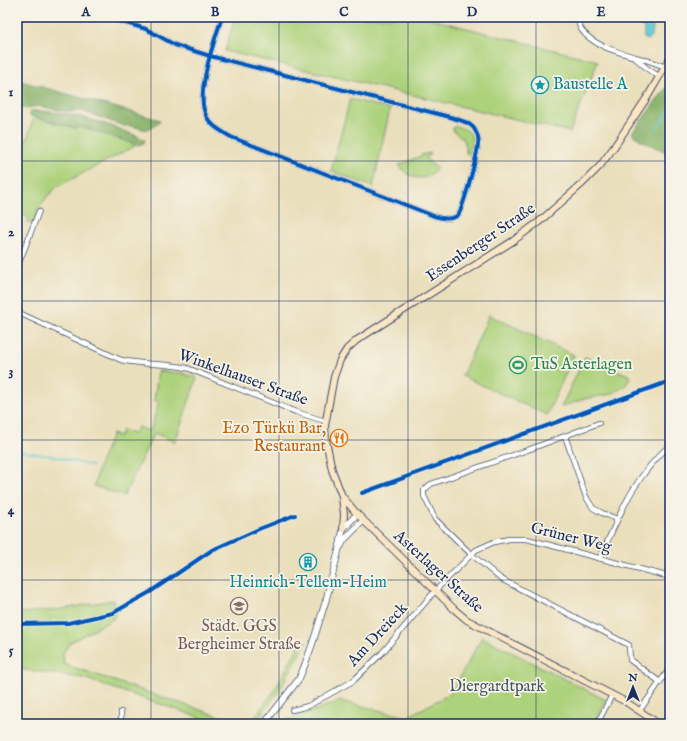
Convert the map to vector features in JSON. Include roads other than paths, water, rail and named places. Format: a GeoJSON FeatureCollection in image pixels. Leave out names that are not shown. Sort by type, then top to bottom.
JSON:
{"type":"FeatureCollection","features":[{"type":"Feature","properties":{"kind":"main road","name":"Essenberger Straße"},"geometry":{"type":"LineString","coordinates":[[326,421],[334,377],[340,360],[347,349],[357,340],[381,324],[513,241],[540,221],[600,166],[619,140],[660,77],[670,58]]}},
{"type":"Feature","properties":{"kind":"main road","name":"Asterlager Straße"},"geometry":{"type":"LineString","coordinates":[[326,421],[326,440],[332,470],[342,496],[357,514],[435,591],[467,620],[640,710],[659,724]]}},
{"type":"Feature","properties":{"kind":"main road"},"geometry":{"type":"LineString","coordinates":[[342,496],[344,514],[343,529]]}},
{"type":"Feature","properties":{"kind":"street"},"geometry":{"type":"LineString","coordinates":[[106,17],[146,29],[175,45],[210,56],[450,117],[467,123],[473,127],[476,132],[478,145],[463,203],[457,215],[445,219],[434,216],[231,137],[217,128],[208,120],[203,107],[202,97],[210,56],[222,17]]}},
{"type":"Feature","properties":{"kind":"street"},"geometry":{"type":"LineString","coordinates":[[576,17],[581,28],[591,39],[617,52],[653,61],[665,67]]}},
{"type":"Feature","properties":{"kind":"street"},"geometry":{"type":"LineString","coordinates":[[634,57],[660,77]]}},
{"type":"Feature","properties":{"kind":"street"},"geometry":{"type":"LineString","coordinates":[[17,268],[39,211]]}},
{"type":"Feature","properties":{"kind":"street","name":"Winkelhauser Straße"},"geometry":{"type":"LineString","coordinates":[[17,312],[121,360],[136,363],[172,364],[187,368],[296,412],[326,421]]}},
{"type":"Feature","properties":{"kind":"street"},"geometry":{"type":"LineString","coordinates":[[599,423],[427,486],[424,490],[424,496],[435,519],[471,554],[501,579],[629,645],[630,660],[660,682]]}},
{"type":"Feature","properties":{"kind":"street"},"geometry":{"type":"LineString","coordinates":[[564,436],[586,497],[593,508],[617,519]]}},
{"type":"Feature","properties":{"kind":"street"},"geometry":{"type":"LineString","coordinates":[[600,558],[624,504],[639,478],[649,465],[670,444]]}},
{"type":"Feature","properties":{"kind":"street"},"geometry":{"type":"LineString","coordinates":[[264,724],[299,679],[314,642],[343,529],[357,514]]}},
{"type":"Feature","properties":{"kind":"street"},"geometry":{"type":"LineString","coordinates":[[339,549],[344,540],[363,520]]}},
{"type":"Feature","properties":{"kind":"street","name":"Grüner Weg"},"geometry":{"type":"LineString","coordinates":[[435,591],[471,554],[494,542],[510,539],[521,539],[542,543],[670,578]]}},
{"type":"Feature","properties":{"kind":"street","name":"Am Dreieck"},"geometry":{"type":"LineString","coordinates":[[292,710],[308,706],[353,681],[382,653],[435,591]]}},
{"type":"Feature","properties":{"kind":"street"},"geometry":{"type":"LineString","coordinates":[[640,710],[670,668]]}},
{"type":"Feature","properties":{"kind":"street"},"geometry":{"type":"LineString","coordinates":[[597,724],[612,695]]}},
{"type":"Feature","properties":{"kind":"street"},"geometry":{"type":"LineString","coordinates":[[121,712],[121,724]]}},
{"type":"Feature","properties":{"kind":"water"},"geometry":{"type":"Polygon","coordinates":[[[640,17],[652,17],[652,33],[650,38],[647,40],[644,38],[644,29],[638,23],[640,23],[640,17]]]}},
{"type":"Feature","properties":{"kind":"waterway"},"geometry":{"type":"LineString","coordinates":[[656,129],[670,109]]}},
{"type":"Feature","properties":{"kind":"waterway"},"geometry":{"type":"LineString","coordinates":[[17,451],[52,456],[92,466]]}},
{"type":"Feature","properties":{"kind":"place","name":"Baustelle A"},"geometry":{"type":"Point","coordinates":[540,85]}},
{"type":"Feature","properties":{"kind":"place","name":"TuS Asterlagen"},"geometry":{"type":"Point","coordinates":[518,365]}},
{"type":"Feature","properties":{"kind":"place","name":"Ezo Türkü Bar, Restaurant"},"geometry":{"type":"Point","coordinates":[339,438]}},
{"type":"Feature","properties":{"kind":"place","name":"Heinrich-Tellem-Heim"},"geometry":{"type":"Point","coordinates":[308,562]}},
{"type":"Feature","properties":{"kind":"place","name":"Städt. GGS Bergheimer Straße"},"geometry":{"type":"Point","coordinates":[239,606]}},
{"type":"Feature","properties":{"kind":"park label","name":"Diergardtpark"},"geometry":{"type":"Point","coordinates":[497,687]}}]}
